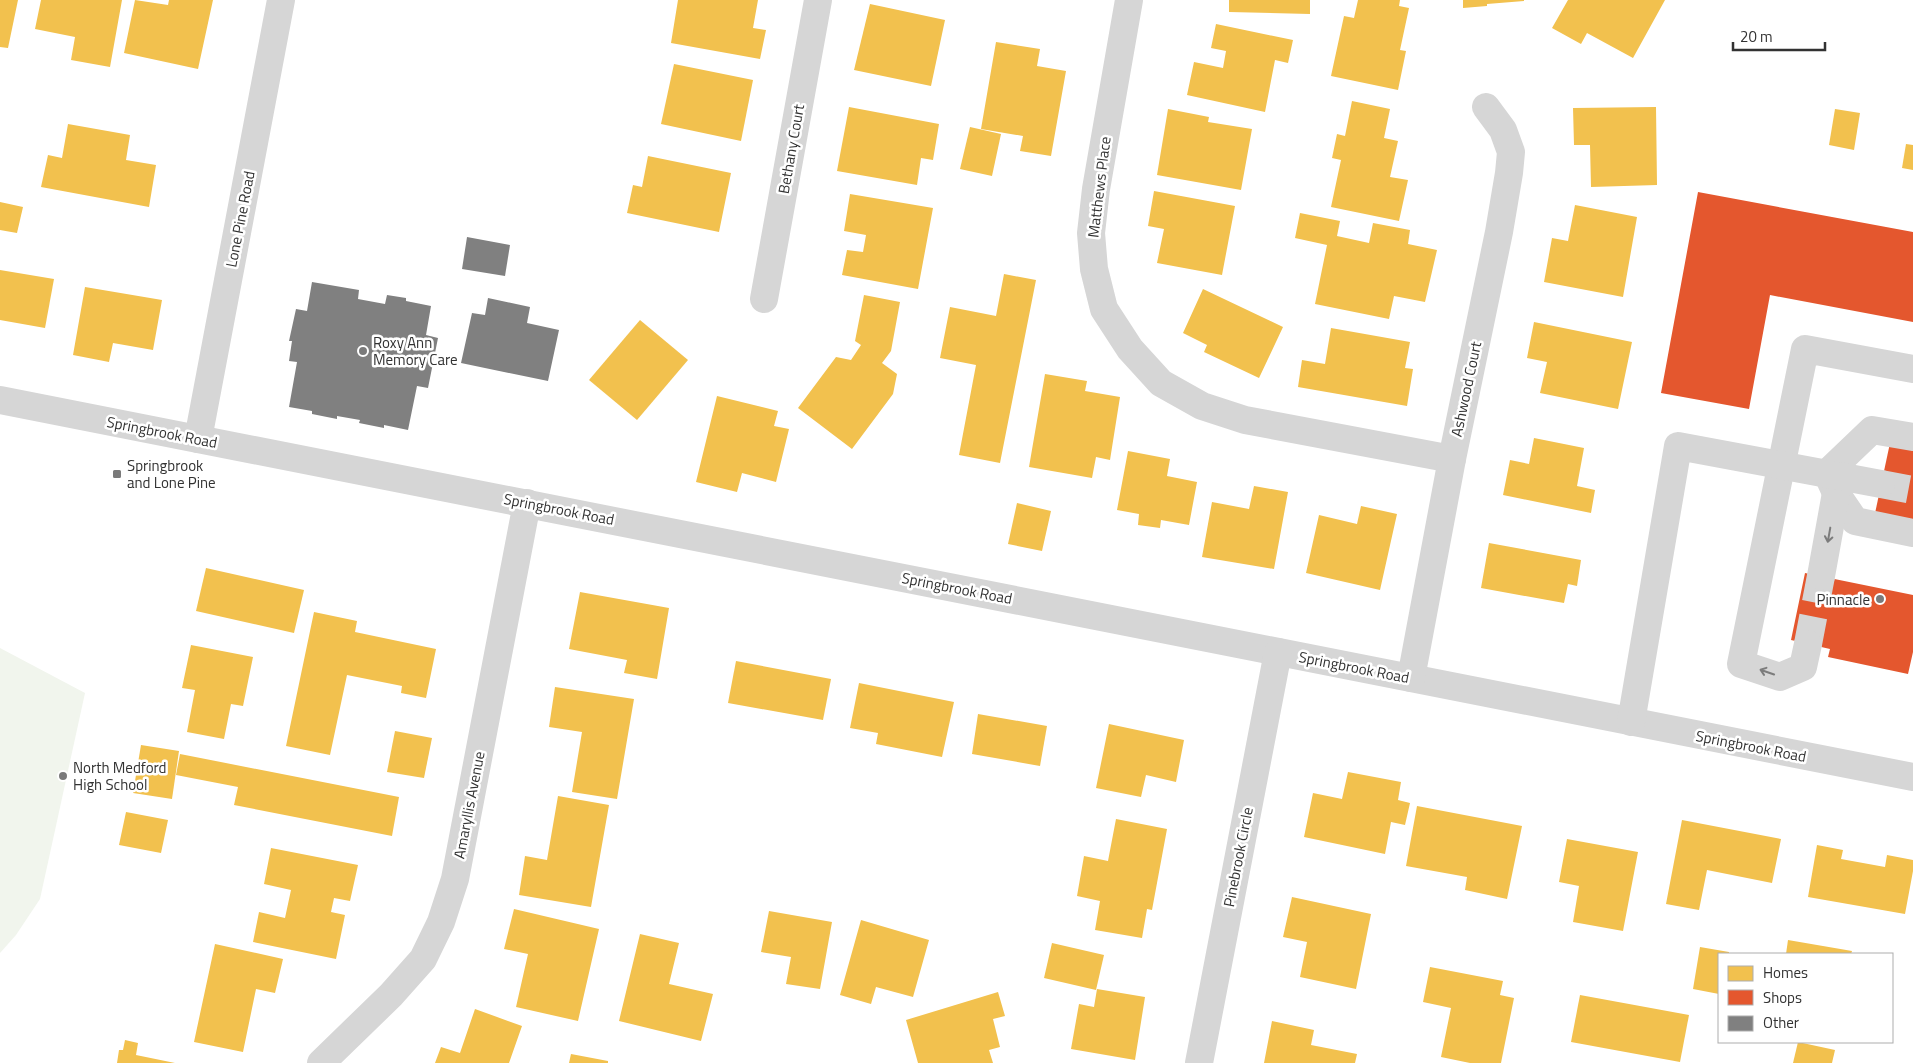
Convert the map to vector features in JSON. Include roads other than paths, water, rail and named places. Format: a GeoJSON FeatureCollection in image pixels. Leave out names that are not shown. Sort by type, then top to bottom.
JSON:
{"type":"FeatureCollection","features":[{"type":"Feature","properties":{"kind":"street","name":"Lone Pine Road"},"geometry":{"type":"LineString","coordinates":[[198,439],[281,0]]}},
{"type":"Feature","properties":{"kind":"street","name":"Bethany Court"},"geometry":{"type":"LineString","coordinates":[[764,299],[818,0]]}},
{"type":"Feature","properties":{"kind":"street","name":"Matthews Place"},"geometry":{"type":"LineString","coordinates":[[1129,0],[1090,233],[1094,270],[1104,308],[1130,349],[1161,383],[1202,406],[1245,420],[1452,459]]}},
{"type":"Feature","properties":{"kind":"street","name":"Ashwood Court"},"geometry":{"type":"LineString","coordinates":[[1411,678],[1509,173],[1511,152],[1503,130],[1486,106]]}},
{"type":"Feature","properties":{"kind":"street"},"geometry":{"type":"LineString","coordinates":[[1808,644],[1803,667],[1780,677],[1741,664],[1805,349],[1913,369]]}},
{"type":"Feature","properties":{"kind":"street","name":"Springbrook Road"},"geometry":{"type":"LineString","coordinates":[[0,400],[1913,777]]}},
{"type":"Feature","properties":{"kind":"street"},"geometry":{"type":"LineString","coordinates":[[1821,576],[1832,484],[1872,430],[1913,438]]}},
{"type":"Feature","properties":{"kind":"street"},"geometry":{"type":"LineString","coordinates":[[1630,722],[1678,446],[1782,464],[1832,484],[1881,484]]}},
{"type":"Feature","properties":{"kind":"street"},"geometry":{"type":"LineString","coordinates":[[1832,484],[1855,521],[1913,533]]}},
{"type":"Feature","properties":{"kind":"street","name":"Amaryllis Avenue"},"geometry":{"type":"LineString","coordinates":[[321,1063],[390,995],[422,959],[441,922],[455,879],[527,503]]}},
{"type":"Feature","properties":{"kind":"street","name":"Pinebrook Circle"},"geometry":{"type":"LineString","coordinates":[[1198,1063],[1278,652]]}},
{"type":"Feature","properties":{"kind":"tunnel"},"geometry":{"type":"LineString","coordinates":[[1881,484],[1913,490]]}},
{"type":"Feature","properties":{"kind":"tunnel"},"geometry":{"type":"LineString","coordinates":[[1808,644],[1821,576]]}},
{"type":"Feature","properties":{"kind":"place","name":"Roxy Ann Memory Care"},"geometry":{"type":"Point","coordinates":[363,351]}},
{"type":"Feature","properties":{"kind":"place","name":"Springbrook and Lone Pine"},"geometry":{"type":"Point","coordinates":[117,474]}},
{"type":"Feature","properties":{"kind":"place","name":"Pinnacle"},"geometry":{"type":"Point","coordinates":[1880,599]}},
{"type":"Feature","properties":{"kind":"place","name":"North Medford High School"},"geometry":{"type":"Point","coordinates":[63,776]}}]}
